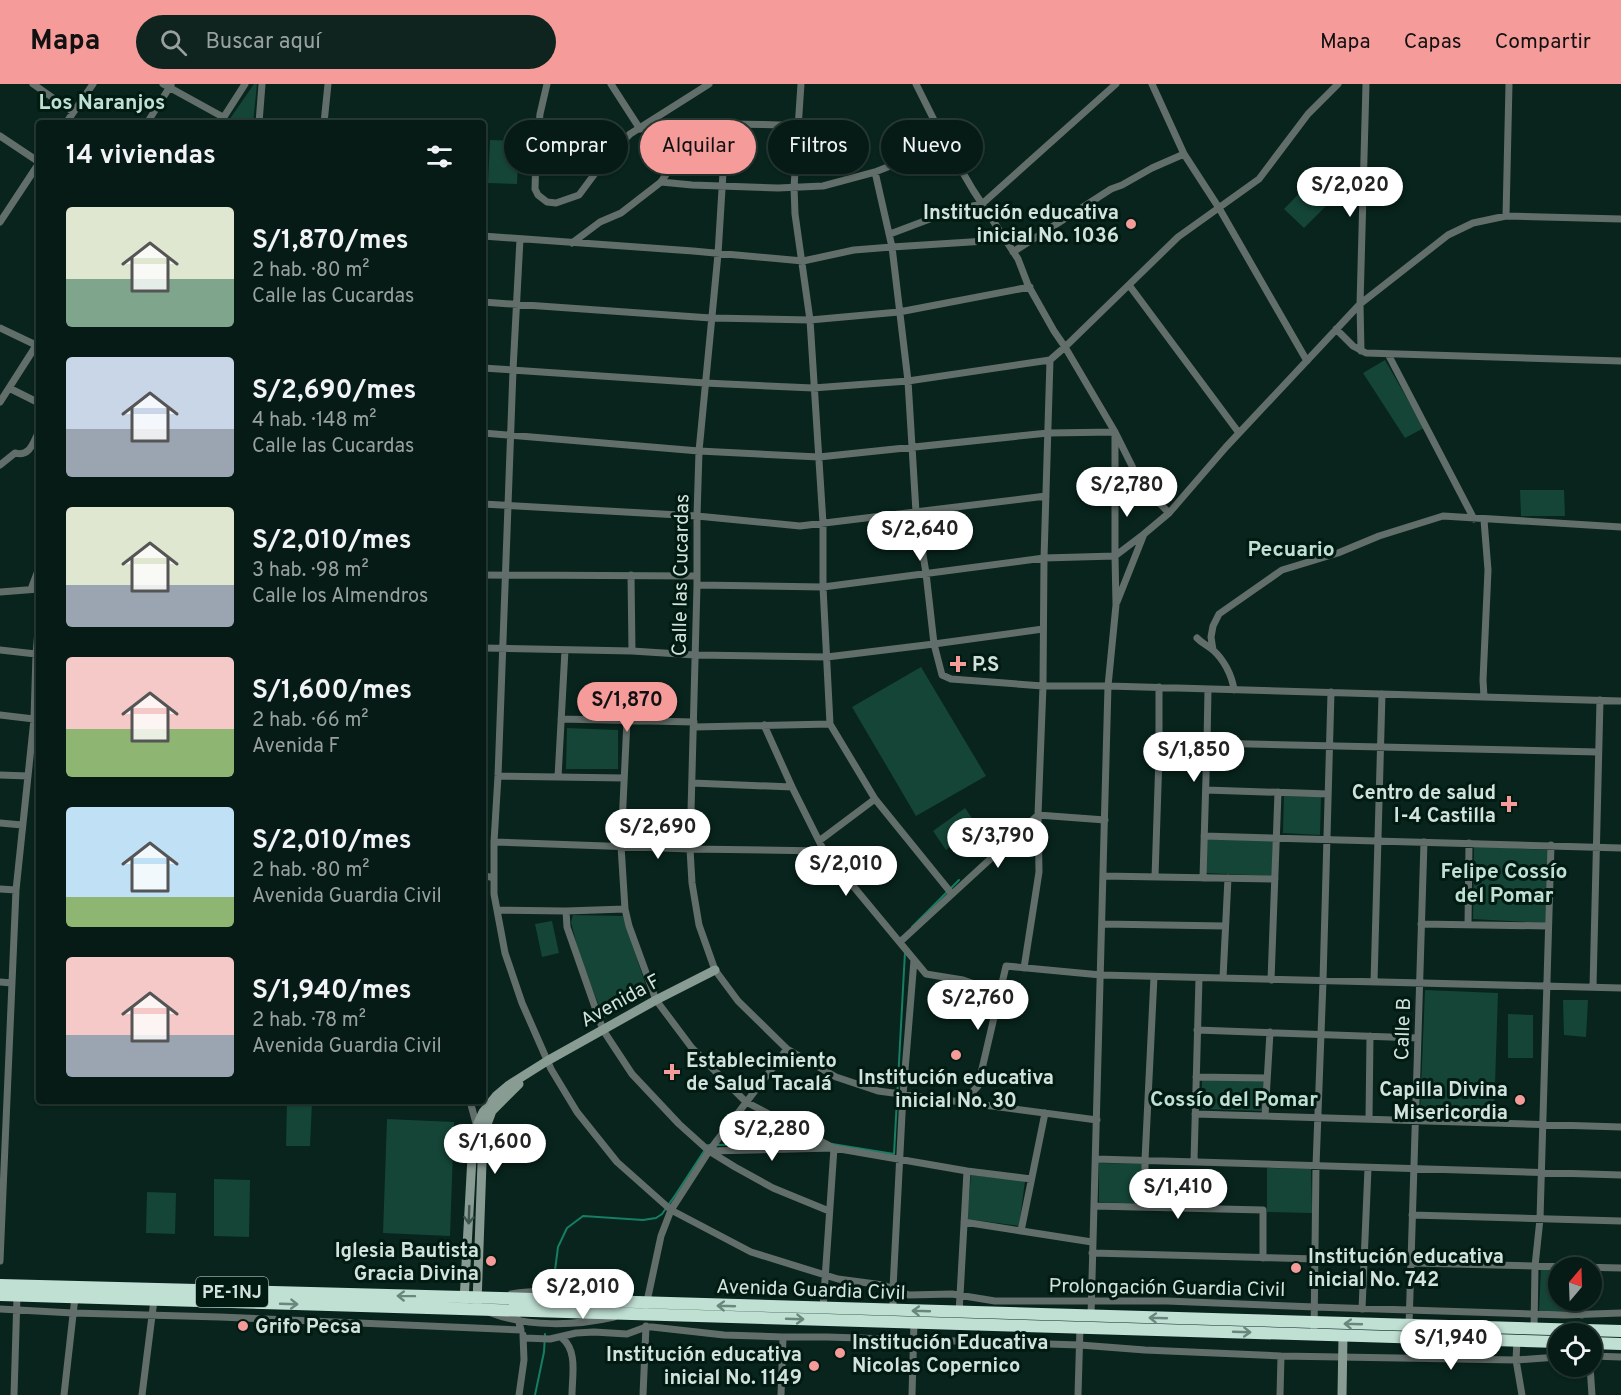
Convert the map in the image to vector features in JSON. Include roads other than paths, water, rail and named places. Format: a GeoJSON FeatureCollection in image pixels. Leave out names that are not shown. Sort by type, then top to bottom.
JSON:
{"type":"FeatureCollection","features":[{"type":"Feature","properties":{"kind":"highway","name":"Avenida Guardia Civil"},"geometry":{"type":"LineString","coordinates":[[0,1286],[630,1309],[646,1315],[1080,1327],[1314,1329],[1408,1326],[1621,1332]]}},
{"type":"Feature","properties":{"kind":"highway","name":"Avenida Guardia Civil"},"geometry":{"type":"LineString","coordinates":[[0,1295],[154,1300],[474,1304]]}},
{"type":"Feature","properties":{"kind":"highway","name":"Avenida Guardia Civil"},"geometry":{"type":"LineString","coordinates":[[646,1315],[823,1309],[893,1310],[1091,1317],[1314,1329],[1343,1335],[1548,1342]]}},
{"type":"Feature","properties":{"kind":"highway"},"geometry":{"type":"LineString","coordinates":[[1602,1343],[1621,1344]]}},
{"type":"Feature","properties":{"kind":"street"},"geometry":{"type":"LineString","coordinates":[[33,84],[74,112]]}},
{"type":"Feature","properties":{"kind":"street"},"geometry":{"type":"LineString","coordinates":[[68,120],[93,84]]}},
{"type":"Feature","properties":{"kind":"street"},"geometry":{"type":"LineString","coordinates":[[149,120],[168,85],[221,120],[245,84]]}},
{"type":"Feature","properties":{"kind":"street"},"geometry":{"type":"LineString","coordinates":[[259,120],[262,84]]}},
{"type":"Feature","properties":{"kind":"street"},"geometry":{"type":"LineString","coordinates":[[324,120],[328,84]]}},
{"type":"Feature","properties":{"kind":"street"},"geometry":{"type":"LineString","coordinates":[[547,84],[540,114],[535,189],[538,195],[547,202],[556,203],[579,195],[605,160],[630,134],[640,129],[611,84]]}},
{"type":"Feature","properties":{"kind":"street"},"geometry":{"type":"LineString","coordinates":[[654,120],[708,84]]}},
{"type":"Feature","properties":{"kind":"street"},"geometry":{"type":"LineString","coordinates":[[799,120],[801,84]]}},
{"type":"Feature","properties":{"kind":"street"},"geometry":{"type":"LineString","coordinates":[[890,234],[951,211],[982,204],[1116,84]]}},
{"type":"Feature","properties":{"kind":"street"},"geometry":{"type":"LineString","coordinates":[[1152,84],[1184,154],[1219,208],[1306,361]]}},
{"type":"Feature","properties":{"kind":"street"},"geometry":{"type":"LineString","coordinates":[[486,368],[813,388],[908,381],[1050,360],[1178,237],[1259,179],[1308,114],[1338,84]]}},
{"type":"Feature","properties":{"kind":"street"},"geometry":{"type":"LineString","coordinates":[[1360,351],[1366,84]]}},
{"type":"Feature","properties":{"kind":"street"},"geometry":{"type":"LineString","coordinates":[[1506,216],[1509,84]]}},
{"type":"Feature","properties":{"kind":"street"},"geometry":{"type":"LineString","coordinates":[[918,85],[935,120]]}},
{"type":"Feature","properties":{"kind":"street"},"geometry":{"type":"LineString","coordinates":[[0,136],[36,164]]}},
{"type":"Feature","properties":{"kind":"street"},"geometry":{"type":"LineString","coordinates":[[1012,252],[1111,189],[1184,154]]}},
{"type":"Feature","properties":{"kind":"street"},"geometry":{"type":"LineString","coordinates":[[0,222],[3,211],[36,169]]}},
{"type":"Feature","properties":{"kind":"street"},"geometry":{"type":"LineString","coordinates":[[661,182],[723,186],[823,186],[881,170]]}},
{"type":"Feature","properties":{"kind":"street"},"geometry":{"type":"LineString","coordinates":[[875,172],[892,246],[908,381],[916,512],[934,644],[942,675],[946,678],[1043,686],[1159,687],[1621,700]]}},
{"type":"Feature","properties":{"kind":"street"},"geometry":{"type":"LineString","coordinates":[[572,243],[600,222],[621,213],[661,182],[666,174]]}},
{"type":"Feature","properties":{"kind":"street","name":"Calle las Cucardas"},"geometry":{"type":"LineString","coordinates":[[724,174],[699,451],[690,849],[692,883],[699,925],[715,970],[738,1001],[787,1049],[836,1077],[878,1091],[903,1095]]}},
{"type":"Feature","properties":{"kind":"street"},"geometry":{"type":"LineString","coordinates":[[795,174],[795,214],[810,320],[819,457],[830,724],[875,799],[952,894]]}},
{"type":"Feature","properties":{"kind":"street"},"geometry":{"type":"LineString","coordinates":[[964,174],[1003,236],[1054,331],[1115,432],[1142,484],[1169,513]]}},
{"type":"Feature","properties":{"kind":"street"},"geometry":{"type":"LineString","coordinates":[[697,585],[823,587],[1044,558],[1115,555],[1169,513],[1239,433],[1360,304],[1448,235],[1473,223],[1506,216],[1621,219]]}},
{"type":"Feature","properties":{"kind":"street"},"geometry":{"type":"LineString","coordinates":[[486,236],[802,261],[854,250],[986,241],[1003,236]]}},
{"type":"Feature","properties":{"kind":"street","name":"Prolongación Guardia Civil"},"geometry":{"type":"LineString","coordinates":[[520,239],[494,842],[494,894],[505,953],[546,1062],[577,1112],[617,1162],[671,1210],[752,1252],[838,1279],[855,1283],[873,1283],[909,1295],[952,1293],[995,1301],[1167,1301],[1534,1314],[1582,1315],[1621,1312]]}},
{"type":"Feature","properties":{"kind":"street"},"geometry":{"type":"LineString","coordinates":[[1128,285],[1239,433]]}},
{"type":"Feature","properties":{"kind":"street"},"geometry":{"type":"LineString","coordinates":[[486,302],[711,318],[810,320],[899,312],[1030,287]]}},
{"type":"Feature","properties":{"kind":"street"},"geometry":{"type":"LineString","coordinates":[[0,328],[36,343]]}},
{"type":"Feature","properties":{"kind":"street"},"geometry":{"type":"LineString","coordinates":[[1336,329],[1360,351],[1366,353],[1621,361]]}},
{"type":"Feature","properties":{"kind":"street"},"geometry":{"type":"LineString","coordinates":[[0,402],[36,347]]}},
{"type":"Feature","properties":{"kind":"street"},"geometry":{"type":"LineString","coordinates":[[1388,354],[1474,519]]}},
{"type":"Feature","properties":{"kind":"street"},"geometry":{"type":"LineString","coordinates":[[1024,968],[1039,872],[1038,815],[1050,360]]}},
{"type":"Feature","properties":{"kind":"street"},"geometry":{"type":"LineString","coordinates":[[9,388],[36,402]]}},
{"type":"Feature","properties":{"kind":"street"},"geometry":{"type":"LineString","coordinates":[[486,433],[699,451],[819,457],[1048,433],[1115,432]]}},
{"type":"Feature","properties":{"kind":"street"},"geometry":{"type":"LineString","coordinates":[[1091,1317],[1108,686],[1116,604],[1115,432]]}},
{"type":"Feature","properties":{"kind":"street"},"geometry":{"type":"LineString","coordinates":[[0,465],[15,453],[22,455],[26,453],[36,437]]}},
{"type":"Feature","properties":{"kind":"street"},"geometry":{"type":"LineString","coordinates":[[486,504],[697,516],[800,526],[1046,496]]}},
{"type":"Feature","properties":{"kind":"street"},"geometry":{"type":"LineString","coordinates":[[1213,650],[1211,637],[1219,614],[1282,570],[1443,516],[1621,527]]}},
{"type":"Feature","properties":{"kind":"street"},"geometry":{"type":"LineString","coordinates":[[1484,520],[1488,570],[1484,697]]}},
{"type":"Feature","properties":{"kind":"street"},"geometry":{"type":"LineString","coordinates":[[1116,604],[1144,534]]}},
{"type":"Feature","properties":{"kind":"street"},"geometry":{"type":"LineString","coordinates":[[486,575],[697,576]]}},
{"type":"Feature","properties":{"kind":"street"},"geometry":{"type":"LineString","coordinates":[[631,575],[632,651]]}},
{"type":"Feature","properties":{"kind":"street"},"geometry":{"type":"LineString","coordinates":[[0,592],[35,589]]}},
{"type":"Feature","properties":{"kind":"street"},"geometry":{"type":"LineString","coordinates":[[486,648],[827,657],[1043,629]]}},
{"type":"Feature","properties":{"kind":"street"},"geometry":{"type":"LineString","coordinates":[[1197,638],[1213,650],[1231,676],[1234,690]]}},
{"type":"Feature","properties":{"kind":"street"},"geometry":{"type":"LineString","coordinates":[[558,777],[564,650]]}},
{"type":"Feature","properties":{"kind":"street"},"geometry":{"type":"LineString","coordinates":[[0,651],[36,654],[34,719],[16,890],[8,1061],[3,1107],[0,1261]]}},
{"type":"Feature","properties":{"kind":"street"},"geometry":{"type":"LineString","coordinates":[[1155,877],[1160,756],[1159,687]]}},
{"type":"Feature","properties":{"kind":"street"},"geometry":{"type":"LineString","coordinates":[[1203,878],[1208,689]]}},
{"type":"Feature","properties":{"kind":"street"},"geometry":{"type":"LineString","coordinates":[[1314,1329],[1316,1166],[1322,1034],[1331,692]]}},
{"type":"Feature","properties":{"kind":"street"},"geometry":{"type":"LineString","coordinates":[[1374,982],[1382,694]]}},
{"type":"Feature","properties":{"kind":"street"},"geometry":{"type":"LineString","coordinates":[[1593,987],[1600,700]]}},
{"type":"Feature","properties":{"kind":"street"},"geometry":{"type":"LineString","coordinates":[[0,714],[34,719]]}},
{"type":"Feature","properties":{"kind":"street"},"geometry":{"type":"LineString","coordinates":[[561,719],[627,720],[694,725],[830,724]]}},
{"type":"Feature","properties":{"kind":"street"},"geometry":{"type":"LineString","coordinates":[[627,720],[621,846],[625,909],[629,926],[657,1000],[692,1048],[746,1102],[834,1148]]}},
{"type":"Feature","properties":{"kind":"street"},"geometry":{"type":"LineString","coordinates":[[764,725],[824,851],[926,974],[963,980],[1000,993]]}},
{"type":"Feature","properties":{"kind":"street"},"geometry":{"type":"LineString","coordinates":[[1207,743],[1598,752]]}},
{"type":"Feature","properties":{"kind":"street"},"geometry":{"type":"LineString","coordinates":[[0,775],[28,776]]}},
{"type":"Feature","properties":{"kind":"street"},"geometry":{"type":"LineString","coordinates":[[498,776],[624,778]]}},
{"type":"Feature","properties":{"kind":"street"},"geometry":{"type":"LineString","coordinates":[[692,783],[792,787]]}},
{"type":"Feature","properties":{"kind":"street"},"geometry":{"type":"LineString","coordinates":[[1206,790],[1328,794]]}},
{"type":"Feature","properties":{"kind":"street"},"geometry":{"type":"LineString","coordinates":[[1271,980],[1278,792]]}},
{"type":"Feature","properties":{"kind":"street"},"geometry":{"type":"LineString","coordinates":[[819,841],[875,799]]}},
{"type":"Feature","properties":{"kind":"street"},"geometry":{"type":"LineString","coordinates":[[900,942],[1038,815],[1105,820]]}},
{"type":"Feature","properties":{"kind":"street"},"geometry":{"type":"LineString","coordinates":[[0,823],[22,825]]}},
{"type":"Feature","properties":{"kind":"street"},"geometry":{"type":"LineString","coordinates":[[1204,836],[1621,848]]}},
{"type":"Feature","properties":{"kind":"street"},"geometry":{"type":"LineString","coordinates":[[494,842],[824,851]]}},
{"type":"Feature","properties":{"kind":"street","name":"Calle B"},"geometry":{"type":"LineString","coordinates":[[1408,1326],[1424,842]]}},
{"type":"Feature","properties":{"kind":"street"},"geometry":{"type":"LineString","coordinates":[[1468,925],[1469,843]]}},
{"type":"Feature","properties":{"kind":"street"},"geometry":{"type":"LineString","coordinates":[[1534,1329],[1535,1266],[1540,1219],[1551,845]]}},
{"type":"Feature","properties":{"kind":"street"},"geometry":{"type":"LineString","coordinates":[[486,876],[494,878]]}},
{"type":"Feature","properties":{"kind":"street"},"geometry":{"type":"LineString","coordinates":[[1103,876],[1275,879]]}},
{"type":"Feature","properties":{"kind":"street"},"geometry":{"type":"LineString","coordinates":[[1223,978],[1228,878]]}},
{"type":"Feature","properties":{"kind":"street"},"geometry":{"type":"LineString","coordinates":[[0,889],[16,890]]}},
{"type":"Feature","properties":{"kind":"street"},"geometry":{"type":"LineString","coordinates":[[497,910],[625,909]]}},
{"type":"Feature","properties":{"kind":"street"},"geometry":{"type":"LineString","coordinates":[[566,911],[567,927],[603,1030],[632,1074],[679,1124],[709,1151],[773,1188],[829,1211]]}},
{"type":"Feature","properties":{"kind":"street"},"geometry":{"type":"LineString","coordinates":[[1102,924],[1225,926]]}},
{"type":"Feature","properties":{"kind":"street"},"geometry":{"type":"LineString","coordinates":[[1422,924],[1548,926]]}},
{"type":"Feature","properties":{"kind":"street"},"geometry":{"type":"LineString","coordinates":[[893,1310],[899,1160],[914,960]]}},
{"type":"Feature","properties":{"kind":"street"},"geometry":{"type":"LineString","coordinates":[[963,1102],[978,1086],[1006,966],[1101,975],[1621,988]]}},
{"type":"Feature","properties":{"kind":"street","name":"Avenida F"},"geometry":{"type":"LineString","coordinates":[[474,1304],[480,1129],[496,1106],[546,1062],[715,970]]}},
{"type":"Feature","properties":{"kind":"street"},"geometry":{"type":"LineString","coordinates":[[1145,1207],[1145,1160],[1154,976]]}},
{"type":"Feature","properties":{"kind":"street"},"geometry":{"type":"LineString","coordinates":[[1194,1161],[1199,978]]}},
{"type":"Feature","properties":{"kind":"street"},"geometry":{"type":"LineString","coordinates":[[0,982],[12,983]]}},
{"type":"Feature","properties":{"kind":"street"},"geometry":{"type":"LineString","coordinates":[[1197,1030],[1418,1038]]}},
{"type":"Feature","properties":{"kind":"street"},"geometry":{"type":"LineString","coordinates":[[1265,1116],[1270,1032]]}},
{"type":"Feature","properties":{"kind":"street"},"geometry":{"type":"LineString","coordinates":[[1370,1036],[1370,1119]]}},
{"type":"Feature","properties":{"kind":"street"},"geometry":{"type":"LineString","coordinates":[[643,1395],[646,1315],[661,1236],[671,1210],[709,1151],[787,1049]]}},
{"type":"Feature","properties":{"kind":"street"},"geometry":{"type":"LineString","coordinates":[[0,1061],[8,1061]]}},
{"type":"Feature","properties":{"kind":"street"},"geometry":{"type":"LineString","coordinates":[[1196,1077],[1268,1078]]}},
{"type":"Feature","properties":{"kind":"street"},"geometry":{"type":"LineString","coordinates":[[903,1095],[1096,1120]]}},
{"type":"Feature","properties":{"kind":"street"},"geometry":{"type":"LineString","coordinates":[[471,1104],[480,1129]]}},
{"type":"Feature","properties":{"kind":"street"},"geometry":{"type":"LineString","coordinates":[[1021,1231],[1045,1113]]}},
{"type":"Feature","properties":{"kind":"street"},"geometry":{"type":"LineString","coordinates":[[1195,1114],[1621,1127]]}},
{"type":"Feature","properties":{"kind":"street"},"geometry":{"type":"LineString","coordinates":[[709,1151],[834,1148],[967,1171],[1031,1179]]}},
{"type":"Feature","properties":{"kind":"street"},"geometry":{"type":"LineString","coordinates":[[823,1309],[834,1148]]}},
{"type":"Feature","properties":{"kind":"street"},"geometry":{"type":"LineString","coordinates":[[1095,1159],[1621,1175]]}},
{"type":"Feature","properties":{"kind":"street"},"geometry":{"type":"LineString","coordinates":[[1362,1309],[1368,1168]]}},
{"type":"Feature","properties":{"kind":"street"},"geometry":{"type":"LineString","coordinates":[[959,1313],[967,1171]]}},
{"type":"Feature","properties":{"kind":"street"},"geometry":{"type":"LineString","coordinates":[[1094,1206],[1263,1210],[1263,1258]]}},
{"type":"Feature","properties":{"kind":"street"},"geometry":{"type":"LineString","coordinates":[[1412,1215],[1621,1221]]}},
{"type":"Feature","properties":{"kind":"street"},"geometry":{"type":"LineString","coordinates":[[964,1222],[1092,1242]]}},
{"type":"Feature","properties":{"kind":"street"},"geometry":{"type":"LineString","coordinates":[[1092,1254],[1316,1259]]}},
{"type":"Feature","properties":{"kind":"street"},"geometry":{"type":"LineString","coordinates":[[1411,1263],[1548,1266]]}},
{"type":"Feature","properties":{"kind":"street"},"geometry":{"type":"LineString","coordinates":[[1602,1267],[1621,1268]]}},
{"type":"Feature","properties":{"kind":"street"},"geometry":{"type":"LineString","coordinates":[[14,1395],[17,1296]]}},
{"type":"Feature","properties":{"kind":"street"},"geometry":{"type":"LineString","coordinates":[[64,1395],[75,1298]]}},
{"type":"Feature","properties":{"kind":"street"},"geometry":{"type":"LineString","coordinates":[[142,1395],[154,1300]]}},
{"type":"Feature","properties":{"kind":"street"},"geometry":{"type":"LineString","coordinates":[[474,1304],[500,1317],[561,1323],[602,1320],[630,1309]]}},
{"type":"Feature","properties":{"kind":"street"},"geometry":{"type":"LineString","coordinates":[[0,1309],[152,1314],[523,1334],[538,1340],[562,1338],[584,1332],[627,1334],[646,1315]]}},
{"type":"Feature","properties":{"kind":"street"},"geometry":{"type":"LineString","coordinates":[[1582,1311],[1582,1315]]}},
{"type":"Feature","properties":{"kind":"street"},"geometry":{"type":"LineString","coordinates":[[646,1315],[666,1328],[724,1335],[1080,1345],[1155,1351],[1343,1358],[1516,1360],[1548,1358]]}},
{"type":"Feature","properties":{"kind":"street"},"geometry":{"type":"LineString","coordinates":[[518,1319],[523,1334],[524,1360],[519,1395]]}},
{"type":"Feature","properties":{"kind":"street"},"geometry":{"type":"LineString","coordinates":[[912,1395],[914,1322]]}},
{"type":"Feature","properties":{"kind":"street"},"geometry":{"type":"LineString","coordinates":[[1078,1395],[1080,1327]]}},
{"type":"Feature","properties":{"kind":"street"},"geometry":{"type":"LineString","coordinates":[[1342,1395],[1343,1335]]}},
{"type":"Feature","properties":{"kind":"street"},"geometry":{"type":"LineString","coordinates":[[782,1395],[783,1337]]}},
{"type":"Feature","properties":{"kind":"street"},"geometry":{"type":"LineString","coordinates":[[562,1338],[568,1342],[573,1362],[572,1395]]}},
{"type":"Feature","properties":{"kind":"street"},"geometry":{"type":"LineString","coordinates":[[1517,1340],[1516,1360],[1522,1395]]}},
{"type":"Feature","properties":{"kind":"street"},"geometry":{"type":"LineString","coordinates":[[1280,1395],[1281,1356]]}},
{"type":"Feature","properties":{"kind":"street"},"geometry":{"type":"LineString","coordinates":[[1602,1356],[1621,1357]]}},
{"type":"Feature","properties":{"kind":"street"},"geometry":{"type":"LineString","coordinates":[[1591,1377],[1592,1395]]}},
{"type":"Feature","properties":{"kind":"waterway"},"geometry":{"type":"LineString","coordinates":[[912,927],[959,880]]}},
{"type":"Feature","properties":{"kind":"waterway"},"geometry":{"type":"LineString","coordinates":[[832,1144],[894,1154],[905,952]]}},
{"type":"Feature","properties":{"kind":"waterway"},"geometry":{"type":"LineString","coordinates":[[554,1278],[558,1247],[567,1228],[583,1216],[643,1220],[656,1218],[662,1214],[708,1145],[820,1144]]}},
{"type":"Feature","properties":{"kind":"waterway"},"geometry":{"type":"LineString","coordinates":[[535,1395],[544,1352],[545,1334]]}},
{"type":"Feature","properties":{"kind":"place","name":"Institución educativa inicial No. 1036"},"geometry":{"type":"Point","coordinates":[1131,224]}},
{"type":"Feature","properties":{"kind":"place","name":"P.S"},"geometry":{"type":"Point","coordinates":[958,664]}},
{"type":"Feature","properties":{"kind":"place","name":"Centro de salud I-4 Castilla"},"geometry":{"type":"Point","coordinates":[1509,804]}},
{"type":"Feature","properties":{"kind":"place","name":"Institución educativa inicial No. 30"},"geometry":{"type":"Point","coordinates":[956,1055]}},
{"type":"Feature","properties":{"kind":"place","name":"Establecimiento de Salud Tacalá"},"geometry":{"type":"Point","coordinates":[672,1072]}},
{"type":"Feature","properties":{"kind":"place","name":"Capilla Divina Misericordia"},"geometry":{"type":"Point","coordinates":[1520,1100]}},
{"type":"Feature","properties":{"kind":"place","name":"Iglesia Bautista Gracia Divina"},"geometry":{"type":"Point","coordinates":[491,1261]}},
{"type":"Feature","properties":{"kind":"place","name":"Institución educativa inicial No. 742"},"geometry":{"type":"Point","coordinates":[1296,1268]}},
{"type":"Feature","properties":{"kind":"place","name":"Grifo Pecsa"},"geometry":{"type":"Point","coordinates":[243,1326]}},
{"type":"Feature","properties":{"kind":"place","name":"Institución Educativa Nicolas Copernico"},"geometry":{"type":"Point","coordinates":[840,1353]}},
{"type":"Feature","properties":{"kind":"place","name":"Institución educativa inicial No. 1149"},"geometry":{"type":"Point","coordinates":[814,1366]}},
{"type":"Feature","properties":{"kind":"district","name":"Los Naranjos"},"geometry":{"type":"Point","coordinates":[102,102]}},
{"type":"Feature","properties":{"kind":"district","name":"Pecuario"},"geometry":{"type":"Point","coordinates":[1291,549]}},
{"type":"Feature","properties":{"kind":"district","name":"Felipe Cossío del Pomar"},"geometry":{"type":"Point","coordinates":[1504,883]}},
{"type":"Feature","properties":{"kind":"district","name":"Cossío del Pomar"},"geometry":{"type":"Point","coordinates":[1234,1099]}}]}
